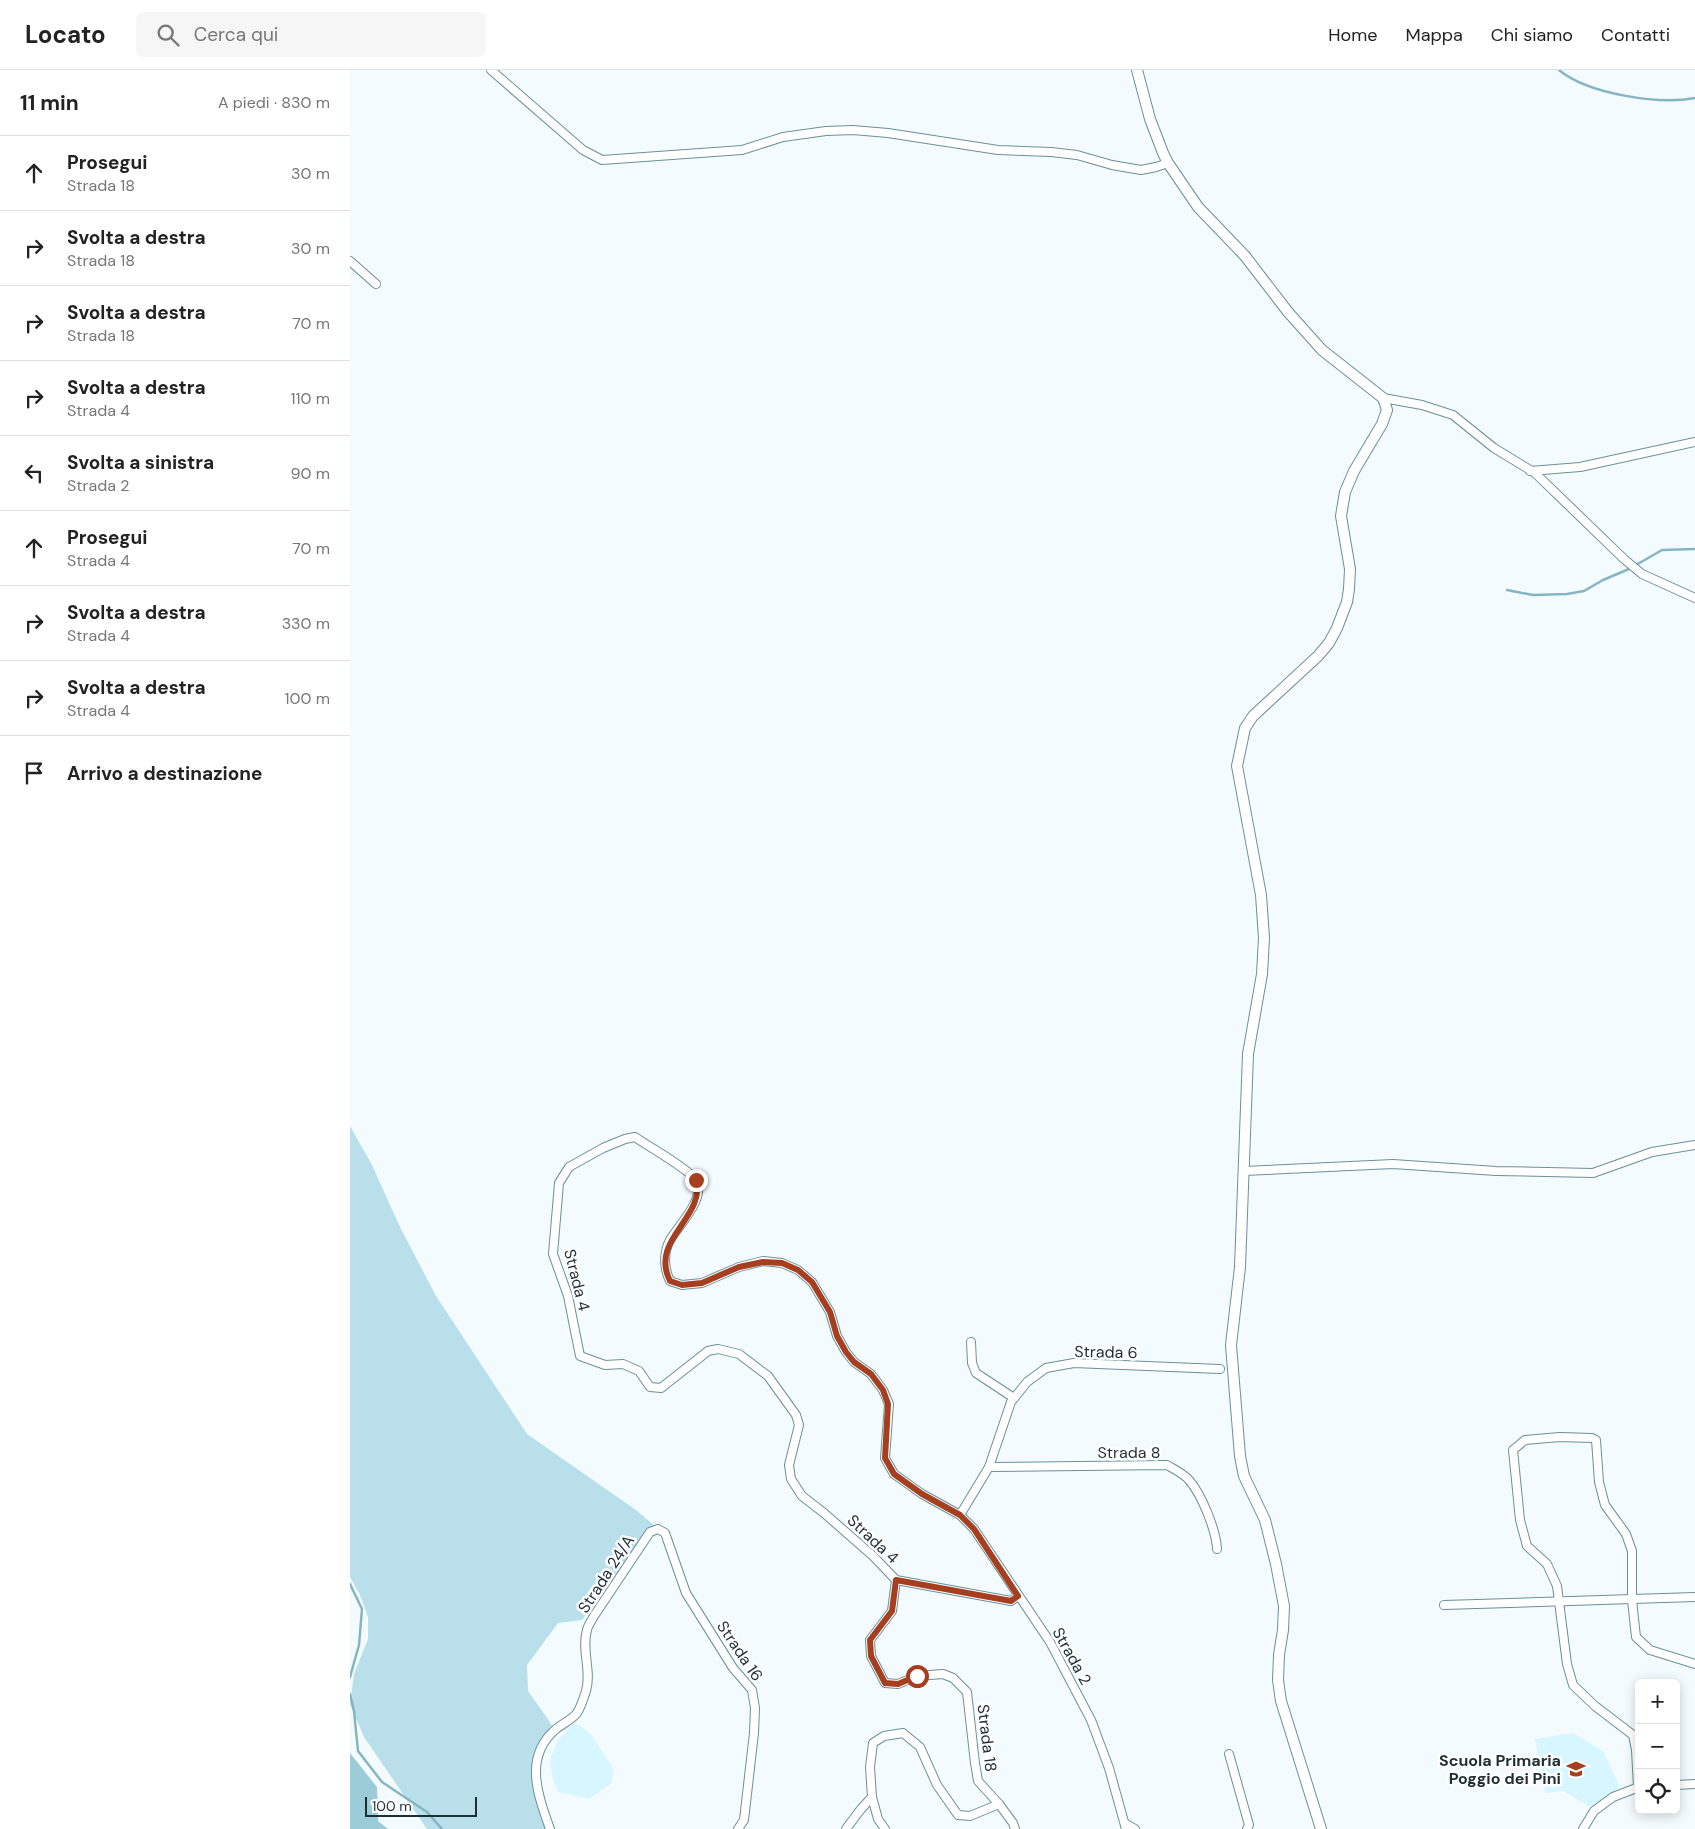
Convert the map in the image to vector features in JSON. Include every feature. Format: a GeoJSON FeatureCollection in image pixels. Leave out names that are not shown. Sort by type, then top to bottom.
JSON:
{"type":"FeatureCollection","features":[{"type":"Feature","properties":{"kind":"street"},"geometry":{"type":"LineString","coordinates":[[491,70],[583,150],[602,160],[742,150],[783,136],[853,130],[888,133],[998,150],[1051,152],[1141,170],[1168,163]]}},
{"type":"Feature","properties":{"kind":"street"},"geometry":{"type":"LineString","coordinates":[[1137,70],[1150,119],[1168,163],[1198,207],[1245,256],[1288,312],[1322,350],[1383,398],[1422,404],[1453,415],[1494,448],[1530,470],[1642,574],[1695,598]]}},
{"type":"Feature","properties":{"kind":"street"},"geometry":{"type":"LineString","coordinates":[[350,262],[376,284]]}},
{"type":"Feature","properties":{"kind":"street"},"geometry":{"type":"LineString","coordinates":[[1320,1829],[1281,1701],[1278,1680],[1279,1655],[1284,1630],[1284,1606],[1276,1564],[1264,1520],[1244,1476],[1240,1456],[1231,1345],[1240,1267],[1248,1054],[1262,974],[1264,938],[1261,895],[1238,766],[1245,728],[1253,716],[1318,656],[1329,643],[1337,628],[1350,589],[1350,570],[1341,516],[1345,492],[1354,471],[1382,424],[1387,410],[1383,398]]}},
{"type":"Feature","properties":{"kind":"street"},"geometry":{"type":"LineString","coordinates":[[1530,470],[1580,466],[1695,442]]}},
{"type":"Feature","properties":{"kind":"street","name":"Strada 4"},"geometry":{"type":"LineString","coordinates":[[960,1515],[922,1494],[894,1474],[885,1458],[888,1404],[883,1390],[871,1374],[854,1362],[846,1352],[837,1336],[830,1312],[812,1282],[790,1266],[782,1263],[763,1262],[739,1267],[702,1283],[682,1285],[670,1281],[665,1271],[665,1258],[670,1241],[691,1211],[698,1190],[696,1180],[635,1137],[603,1148],[569,1167],[559,1183],[553,1254],[568,1296],[580,1356],[606,1365],[623,1364],[639,1371],[650,1387],[661,1388],[708,1352],[718,1349],[739,1354],[768,1376],[796,1415],[799,1425],[789,1465],[792,1479],[802,1496],[824,1512],[873,1556],[896,1580],[1011,1601],[1018,1596]]}},
{"type":"Feature","properties":{"kind":"street"},"geometry":{"type":"LineString","coordinates":[[1244,1170],[1393,1164],[1523,1172],[1593,1173],[1652,1152],[1695,1145]]}},
{"type":"Feature","properties":{"kind":"street"},"geometry":{"type":"LineString","coordinates":[[971,1342],[972,1363],[976,1373],[1014,1398]]}},
{"type":"Feature","properties":{"kind":"street","name":"Strada 6"},"geometry":{"type":"LineString","coordinates":[[960,1515],[989,1467],[1011,1402],[1027,1382],[1046,1368],[1074,1363],[1220,1369]]}},
{"type":"Feature","properties":{"kind":"street"},"geometry":{"type":"LineString","coordinates":[[1637,1769],[1633,1735],[1595,1706],[1573,1685],[1567,1664],[1557,1586],[1547,1564],[1527,1546],[1520,1520],[1513,1450],[1525,1440],[1560,1437],[1592,1438],[1596,1440],[1599,1482],[1605,1505],[1626,1534],[1632,1550],[1632,1600],[1636,1637],[1650,1650],[1695,1664]]}},
{"type":"Feature","properties":{"kind":"street","name":"Strada 8"},"geometry":{"type":"LineString","coordinates":[[989,1467],[1167,1465],[1188,1479],[1198,1492],[1216,1539],[1217,1549]]}},
{"type":"Feature","properties":{"kind":"street","name":"Strada 2"},"geometry":{"type":"LineString","coordinates":[[960,1515],[974,1529],[1050,1642],[1091,1720],[1109,1768],[1126,1827]]}},
{"type":"Feature","properties":{"kind":"street","name":"Strada 24/A"},"geometry":{"type":"LineString","coordinates":[[550,1829],[537,1787],[535,1765],[541,1747],[554,1730],[577,1713],[586,1690],[588,1676],[585,1650],[587,1630],[594,1616],[650,1532],[658,1529]]}},
{"type":"Feature","properties":{"kind":"street","name":"Strada 16"},"geometry":{"type":"LineString","coordinates":[[658,1529],[665,1534],[686,1593],[733,1668],[752,1690],[755,1708],[754,1733],[744,1820],[738,1829]]}},
{"type":"Feature","properties":{"kind":"street","name":"Strada 18"},"geometry":{"type":"LineString","coordinates":[[896,1580],[892,1611],[870,1640],[871,1656],[885,1683],[898,1684],[917,1676],[944,1674],[953,1678],[967,1692],[978,1781],[999,1804],[1013,1823],[1014,1829]]}},
{"type":"Feature","properties":{"kind":"street"},"geometry":{"type":"LineString","coordinates":[[1444,1605],[1695,1597]]}},
{"type":"Feature","properties":{"kind":"street"},"geometry":{"type":"LineString","coordinates":[[885,1829],[878,1819],[872,1797],[870,1767],[873,1743],[884,1736],[903,1733],[920,1747],[937,1785],[958,1814],[970,1816],[999,1804]]}},
{"type":"Feature","properties":{"kind":"street"},"geometry":{"type":"LineString","coordinates":[[1229,1754],[1249,1826],[1247,1829]]}},
{"type":"Feature","properties":{"kind":"street"},"geometry":{"type":"LineString","coordinates":[[1680,1785],[1695,1784]]}},
{"type":"Feature","properties":{"kind":"street"},"geometry":{"type":"LineString","coordinates":[[1583,1829],[1594,1811],[1613,1798],[1635,1788]]}},
{"type":"Feature","properties":{"kind":"street"},"geometry":{"type":"LineString","coordinates":[[846,1829],[872,1797]]}},
{"type":"Feature","properties":{"kind":"street"},"geometry":{"type":"LineString","coordinates":[[1126,1827],[1135,1829]]}},
{"type":"Feature","properties":{"kind":"shaded area"},"geometry":{"type":"Polygon","coordinates":[[[350,1126],[372,1165],[400,1227],[436,1296],[527,1434],[636,1510],[655,1526],[649,1529],[642,1537],[582,1620],[558,1623],[527,1665],[528,1691],[552,1725],[536,1752],[532,1776],[548,1829],[427,1829],[364,1737],[350,1704],[354,1674],[368,1639],[368,1617],[360,1595],[350,1577],[350,1126]]]}},
{"type":"Feature","properties":{"kind":"shaded area"},"geometry":{"type":"Polygon","coordinates":[[[573,1724],[578,1724],[591,1734],[613,1768],[612,1783],[589,1799],[558,1792],[552,1776],[550,1760],[557,1742],[573,1724]]]}},
{"type":"Feature","properties":{"kind":"shaded area","name":"Scuola Primaria Poggio dei Pini"},"geometry":{"type":"Polygon","coordinates":[[[1573,1733],[1603,1751],[1620,1787],[1592,1808],[1563,1791],[1545,1793],[1535,1739],[1573,1733]]]}},
{"type":"Feature","properties":{"kind":"shaded area"},"geometry":{"type":"Polygon","coordinates":[[[350,1753],[377,1787],[378,1821],[388,1829],[350,1829],[350,1753]]]}},
{"type":"Feature","properties":{"kind":"waterway"},"geometry":{"type":"LineString","coordinates":[[1559,70],[1587,85],[1624,96],[1663,100],[1695,98]]}},
{"type":"Feature","properties":{"kind":"waterway"},"geometry":{"type":"LineString","coordinates":[[1636,565],[1662,550],[1695,549]]}},
{"type":"Feature","properties":{"kind":"waterway"},"geometry":{"type":"LineString","coordinates":[[1507,590],[1533,595],[1567,594],[1584,591],[1603,580],[1629,569]]}},
{"type":"Feature","properties":{"kind":"waterway"},"geometry":{"type":"LineString","coordinates":[[350,1584],[362,1609],[359,1645],[350,1677]]}},
{"type":"Feature","properties":{"kind":"waterway"},"geometry":{"type":"LineString","coordinates":[[350,1694],[354,1711],[358,1751],[382,1782],[427,1812],[442,1829]]}},
{"type":"Feature","properties":{"kind":"place","name":"Scuola Primaria Poggio dei Pini"},"geometry":{"type":"Point","coordinates":[1576,1769]}},
{"type":"Feature","properties":{"kind":"route"},"geometry":{"type":"LineString","coordinates":[[696,1180],[698,1190],[691,1211],[670,1241],[665,1258],[665,1271],[670,1281],[682,1285],[702,1283],[739,1267],[763,1262],[782,1263],[798,1270],[812,1282],[830,1312],[837,1336],[846,1352],[854,1362],[871,1374],[883,1390],[888,1404],[885,1458],[894,1474],[922,1494],[960,1515],[974,1529],[1018,1596],[1011,1601],[896,1580],[892,1611],[870,1640],[871,1656],[885,1683],[898,1684],[917,1676]]}}]}
